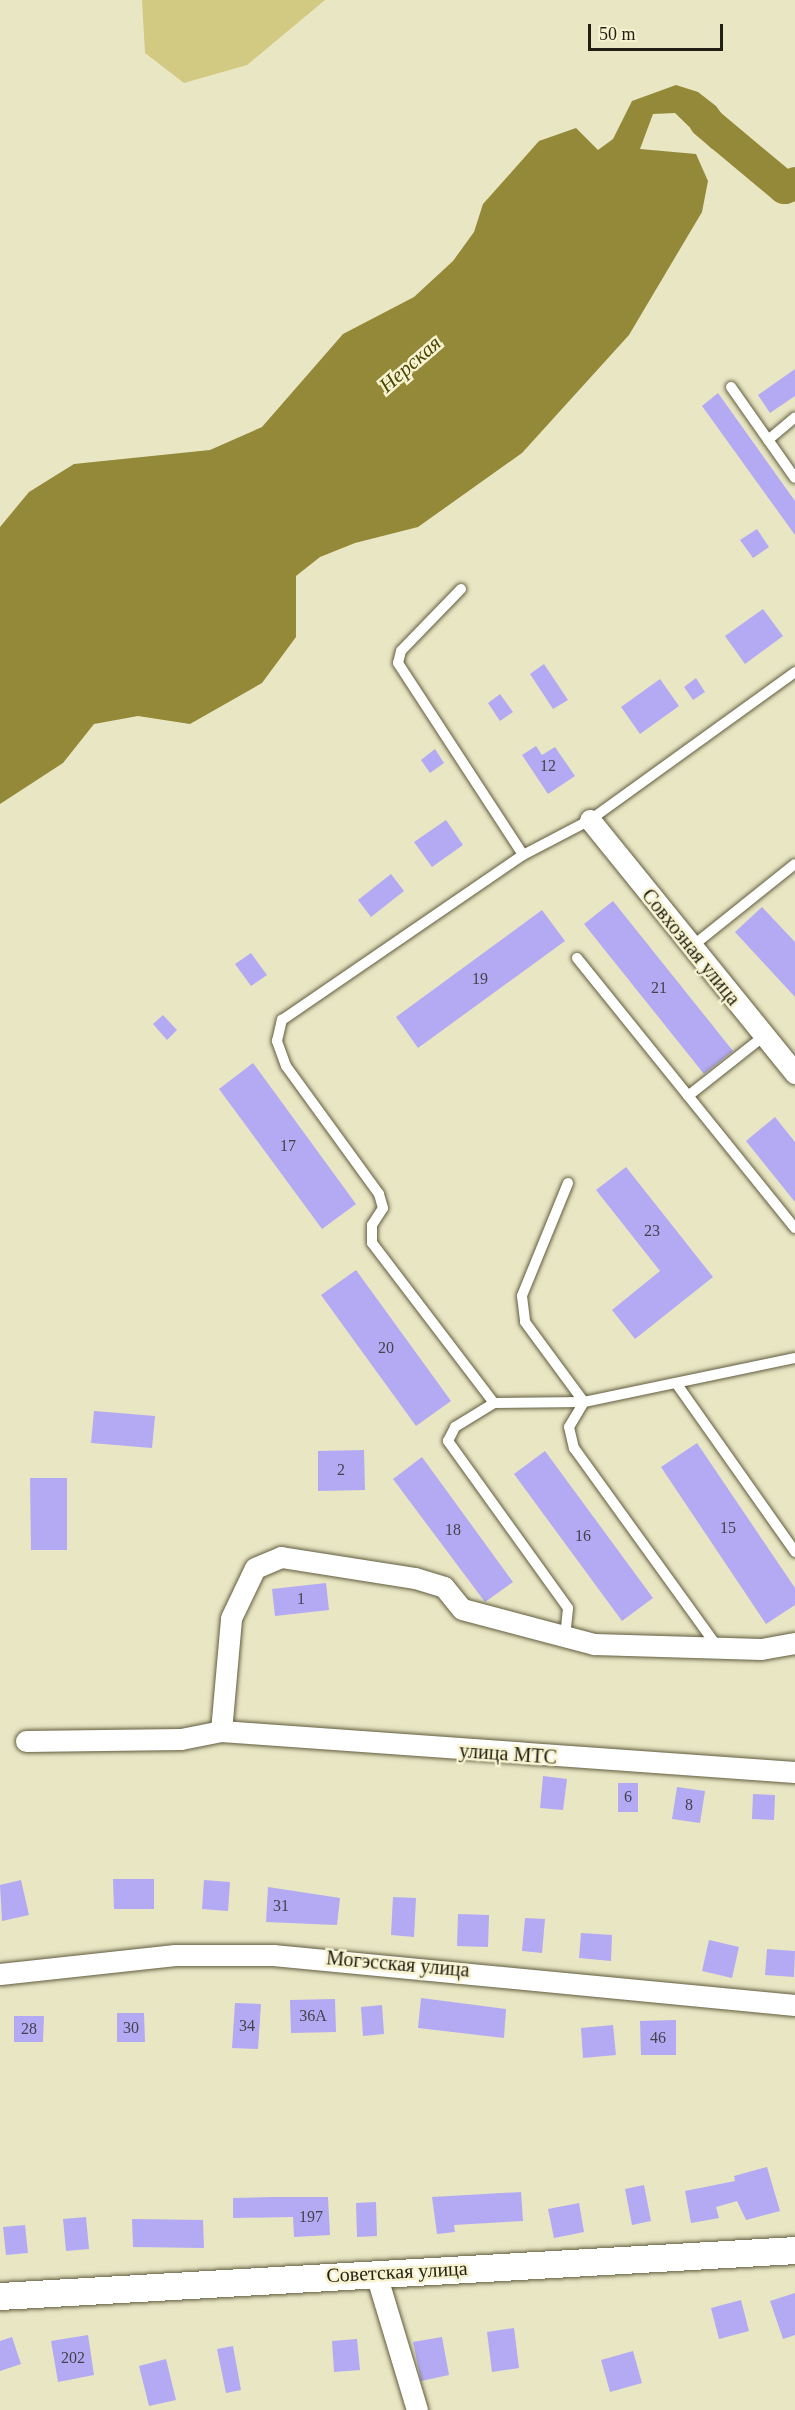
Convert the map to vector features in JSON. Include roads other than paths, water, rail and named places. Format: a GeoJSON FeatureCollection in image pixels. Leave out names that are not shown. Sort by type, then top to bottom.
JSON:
{"type":"FeatureCollection","features":[{"type":"Feature","properties":{"kind":"street","name":"Совхозная улица"},"geometry":{"type":"LineString","coordinates":[[590,820],[690,949],[795,1073]]}},
{"type":"Feature","properties":{"kind":"street"},"geometry":{"type":"LineString","coordinates":[[221,1731],[231,1618],[255,1568],[280,1557],[415,1578],[444,1587],[462,1609],[594,1644],[718,1648],[795,1643]]}},
{"type":"Feature","properties":{"kind":"street","name":"улица МТС"},"geometry":{"type":"LineString","coordinates":[[26,1741],[181,1739],[221,1731],[795,1772]]}},
{"type":"Feature","properties":{"kind":"street","name":"Могэсская улица"},"geometry":{"type":"LineString","coordinates":[[0,1974],[176,1955],[273,1955],[795,2005]]}},
{"type":"Feature","properties":{"kind":"street","name":"Советская улица"},"geometry":{"type":"LineString","coordinates":[[0,2296],[795,2250]]}},
{"type":"Feature","properties":{"kind":"street"},"geometry":{"type":"LineString","coordinates":[[376,2274],[417,2410]]}},
{"type":"Feature","properties":{"kind":"lane"},"geometry":{"type":"LineString","coordinates":[[731,387],[795,478]]}},
{"type":"Feature","properties":{"kind":"lane"},"geometry":{"type":"LineString","coordinates":[[768,440],[795,417]]}},
{"type":"Feature","properties":{"kind":"lane"},"geometry":{"type":"LineString","coordinates":[[461,589],[401,651],[398,663],[522,855]]}},
{"type":"Feature","properties":{"kind":"lane"},"geometry":{"type":"LineString","coordinates":[[494,1403],[372,1243],[372,1224],[383,1208],[379,1194],[286,1066],[277,1041],[282,1020],[522,855],[590,820],[795,672]]}},
{"type":"Feature","properties":{"kind":"lane"},"geometry":{"type":"LineString","coordinates":[[690,949],[795,864]]}},
{"type":"Feature","properties":{"kind":"lane"},"geometry":{"type":"LineString","coordinates":[[577,958],[795,1228]]}},
{"type":"Feature","properties":{"kind":"lane"},"geometry":{"type":"LineString","coordinates":[[688,1096],[764,1036]]}},
{"type":"Feature","properties":{"kind":"lane"},"geometry":{"type":"LineString","coordinates":[[568,1183],[522,1296],[525,1322],[584,1402]]}},
{"type":"Feature","properties":{"kind":"lane"},"geometry":{"type":"LineString","coordinates":[[566,1637],[568,1608],[448,1441],[455,1427],[494,1403],[584,1402],[795,1358]]}},
{"type":"Feature","properties":{"kind":"lane"},"geometry":{"type":"LineString","coordinates":[[676,1383],[795,1552]]}},
{"type":"Feature","properties":{"kind":"lane"},"geometry":{"type":"LineString","coordinates":[[584,1402],[569,1426],[574,1448],[718,1648]]}},
{"type":"Feature","properties":{"kind":"water"},"geometry":{"type":"Polygon","coordinates":[[[676,85],[698,92],[716,106],[740,139],[740,148],[728,158],[711,148],[675,113],[653,114],[640,149],[696,154],[708,181],[702,212],[629,335],[522,453],[418,527],[355,543],[320,557],[296,576],[296,637],[262,683],[190,724],[138,716],[94,724],[63,763],[0,804],[0,527],[29,492],[74,464],[210,450],[262,427],[343,334],[414,297],[453,261],[474,232],[483,204],[539,141],[576,128],[598,150],[613,139],[632,101],[676,85]]]}},
{"type":"Feature","properties":{"kind":"waterway","name":"Нерская"},"geometry":{"type":"LineString","coordinates":[[705,121],[784,187],[795,183]]}}]}
